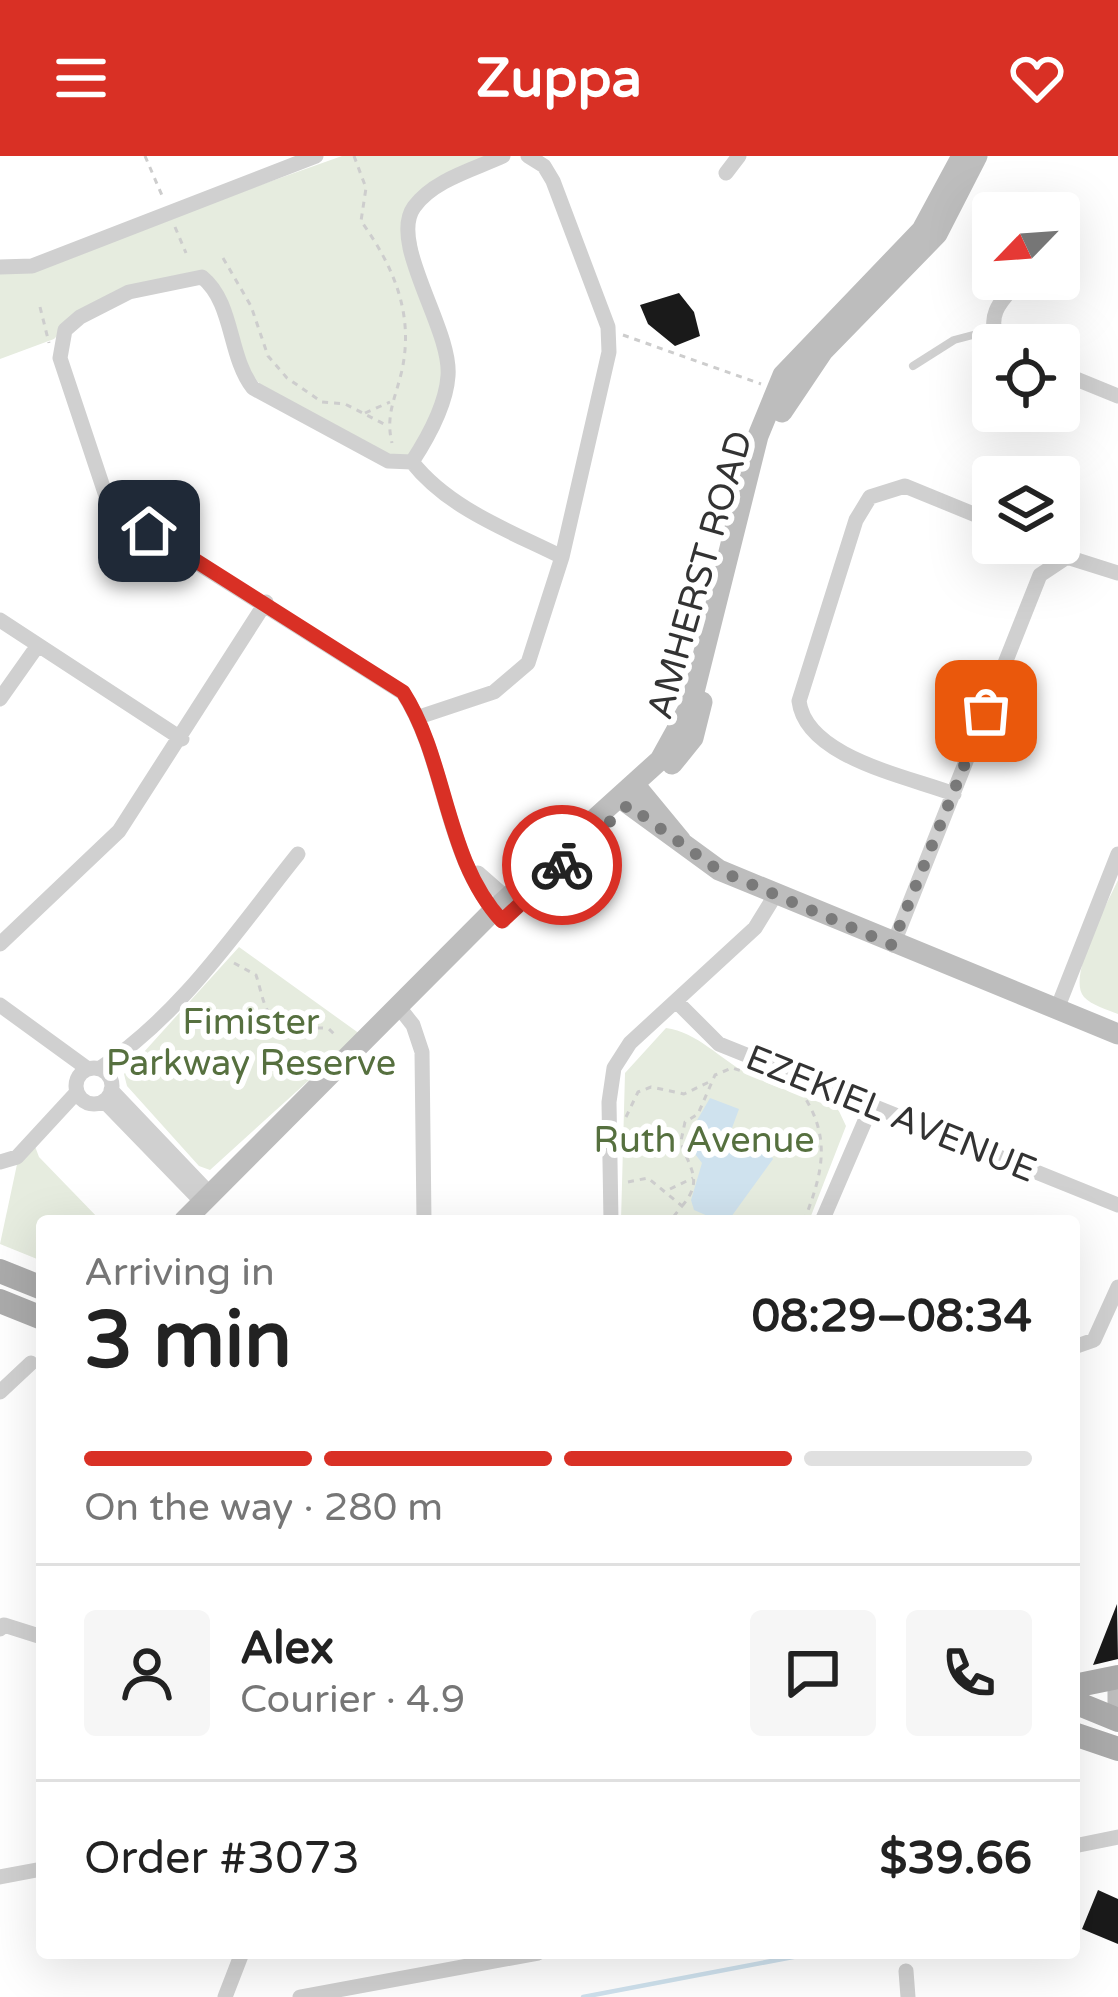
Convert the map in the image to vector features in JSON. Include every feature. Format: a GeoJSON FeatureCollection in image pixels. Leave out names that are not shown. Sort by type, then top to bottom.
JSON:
{"type":"FeatureCollection","features":[{"type":"Feature","properties":{"kind":"main road","name":"AMHERST ROAD"},"geometry":{"type":"LineString","coordinates":[[631,794],[660,760],[691,704],[758,436],[783,375],[922,230],[962,156]]}},
{"type":"Feature","properties":{"kind":"main road","name":"AMHERST ROAD"},"geometry":{"type":"LineString","coordinates":[[190,1215],[505,910],[693,738],[754,482],[790,392],[823,351],[937,234],[976,156]]}},
{"type":"Feature","properties":{"kind":"main road"},"geometry":{"type":"LineString","coordinates":[[631,794],[688,851],[774,897],[1118,1034]]}},
{"type":"Feature","properties":{"kind":"main road"},"geometry":{"type":"LineString","coordinates":[[0,1258],[36,1272]]}},
{"type":"Feature","properties":{"kind":"main road"},"geometry":{"type":"LineString","coordinates":[[0,1271],[36,1286]]}},
{"type":"Feature","properties":{"kind":"main road"},"geometry":{"type":"LineString","coordinates":[[0,1301],[36,1316]]}},
{"type":"Feature","properties":{"kind":"main road"},"geometry":{"type":"LineString","coordinates":[[1080,1685],[1118,1677]]}},
{"type":"Feature","properties":{"kind":"main road"},"geometry":{"type":"LineString","coordinates":[[1118,1688],[1118,1719]]}},
{"type":"Feature","properties":{"kind":"main road"},"geometry":{"type":"LineString","coordinates":[[1080,1704],[1118,1719]]}},
{"type":"Feature","properties":{"kind":"main road"},"geometry":{"type":"LineString","coordinates":[[1080,1731],[1118,1719]]}},
{"type":"Feature","properties":{"kind":"main road"},"geometry":{"type":"LineString","coordinates":[[1080,1735],[1118,1749]]}},
{"type":"Feature","properties":{"kind":"street"},"geometry":{"type":"LineString","coordinates":[[0,267],[32,266],[316,156]]}},
{"type":"Feature","properties":{"kind":"street"},"geometry":{"type":"LineString","coordinates":[[403,462],[428,437],[448,376],[440,322],[407,240],[411,210],[432,189],[503,156]]}},
{"type":"Feature","properties":{"kind":"street"},"geometry":{"type":"LineString","coordinates":[[418,717],[494,692],[529,663],[562,557],[610,337],[553,181],[544,166],[529,156]]}},
{"type":"Feature","properties":{"kind":"street"},"geometry":{"type":"LineString","coordinates":[[726,173],[739,156]]}},
{"type":"Feature","properties":{"kind":"street"},"geometry":{"type":"LineString","coordinates":[[505,910],[467,862],[418,717],[403,692],[110,508],[60,358],[65,331],[80,317],[129,292],[202,277],[217,295],[242,373],[254,388],[403,462],[450,498],[562,557]]}},
{"type":"Feature","properties":{"kind":"street"},"geometry":{"type":"LineString","coordinates":[[1080,381],[1118,396]]}},
{"type":"Feature","properties":{"kind":"street"},"geometry":{"type":"LineString","coordinates":[[953,794],[820,742],[803,722],[799,701],[856,520],[870,497],[905,485],[972,513]]}},
{"type":"Feature","properties":{"kind":"street"},"geometry":{"type":"LineString","coordinates":[[1080,559],[1118,573]]}},
{"type":"Feature","properties":{"kind":"street"},"geometry":{"type":"LineString","coordinates":[[892,945],[1035,587],[1051,564]]}},
{"type":"Feature","properties":{"kind":"street"},"geometry":{"type":"LineString","coordinates":[[0,944],[119,831],[266,602]]}},
{"type":"Feature","properties":{"kind":"street"},"geometry":{"type":"LineString","coordinates":[[0,620],[35,648],[182,739]]}},
{"type":"Feature","properties":{"kind":"street"},"geometry":{"type":"LineString","coordinates":[[0,699],[35,648]]}},
{"type":"Feature","properties":{"kind":"street"},"geometry":{"type":"LineString","coordinates":[[0,1162],[16,1157],[190,993],[298,854]]}},
{"type":"Feature","properties":{"kind":"street"},"geometry":{"type":"LineString","coordinates":[[1057,1009],[1118,854]]}},
{"type":"Feature","properties":{"kind":"street"},"geometry":{"type":"LineString","coordinates":[[610,1215],[609,1102],[614,1069],[630,1043],[755,928],[774,897]]}},
{"type":"Feature","properties":{"kind":"street","name":"EZEKIEL AVENUE"},"geometry":{"type":"LineString","coordinates":[[677,1002],[719,1044],[1118,1205]]}},
{"type":"Feature","properties":{"kind":"street"},"geometry":{"type":"LineString","coordinates":[[0,1005],[94,1085],[206,1198]]}},
{"type":"Feature","properties":{"kind":"street"},"geometry":{"type":"LineString","coordinates":[[403,1011],[422,1052],[424,1215]]}},
{"type":"Feature","properties":{"kind":"street"},"geometry":{"type":"LineString","coordinates":[[825,1215],[871,1107]]}},
{"type":"Feature","properties":{"kind":"street"},"geometry":{"type":"LineString","coordinates":[[1080,1345],[1094,1340],[1118,1287]]}},
{"type":"Feature","properties":{"kind":"street"},"geometry":{"type":"LineString","coordinates":[[0,1392],[31,1363]]}},
{"type":"Feature","properties":{"kind":"street"},"geometry":{"type":"LineString","coordinates":[[0,1629],[4,1624],[36,1635]]}},
{"type":"Feature","properties":{"kind":"street"},"geometry":{"type":"LineString","coordinates":[[1080,1845],[1118,1837]]}},
{"type":"Feature","properties":{"kind":"street"},"geometry":{"type":"LineString","coordinates":[[0,1877],[36,1870]]}},
{"type":"Feature","properties":{"kind":"street"},"geometry":{"type":"LineString","coordinates":[[226,1997],[240,1959]]}},
{"type":"Feature","properties":{"kind":"street"},"geometry":{"type":"LineString","coordinates":[[300,1997],[506,1959]]}},
{"type":"Feature","properties":{"kind":"street"},"geometry":{"type":"LineString","coordinates":[[906,1971],[908,1997]]}},
{"type":"Feature","properties":{"kind":"lane"},"geometry":{"type":"LineString","coordinates":[[913,366],[954,340],[972,339]]}},
{"type":"Feature","properties":{"kind":"path"},"geometry":{"type":"LineString","coordinates":[[145,156],[164,202]]}},
{"type":"Feature","properties":{"kind":"path"},"geometry":{"type":"LineString","coordinates":[[354,156],[366,188],[361,221],[390,268],[406,314],[403,366],[388,426],[403,462]]}},
{"type":"Feature","properties":{"kind":"path"},"geometry":{"type":"LineString","coordinates":[[172,221],[186,253]]}},
{"type":"Feature","properties":{"kind":"path"},"geometry":{"type":"LineString","coordinates":[[223,258],[251,306],[268,356],[287,378],[322,403],[363,413],[388,426]]}},
{"type":"Feature","properties":{"kind":"path"},"geometry":{"type":"LineString","coordinates":[[40,307],[44,342],[63,346]]}},
{"type":"Feature","properties":{"kind":"path"},"geometry":{"type":"LineString","coordinates":[[610,337],[620,334],[768,387]]}},
{"type":"Feature","properties":{"kind":"path"},"geometry":{"type":"LineString","coordinates":[[363,413],[392,401]]}},
{"type":"Feature","properties":{"kind":"path"},"geometry":{"type":"LineString","coordinates":[[221,952],[256,975],[260,998],[274,1021],[299,1030],[329,1029],[347,1047]]}},
{"type":"Feature","properties":{"kind":"path"},"geometry":{"type":"LineString","coordinates":[[626,1130],[626,1113],[638,1092],[651,1087],[684,1094],[732,1068],[759,1078]]}},
{"type":"Feature","properties":{"kind":"path"},"geometry":{"type":"LineString","coordinates":[[675,1215],[695,1178],[694,1162],[683,1150],[682,1132],[685,1122],[698,1114],[711,1082]]}},
{"type":"Feature","properties":{"kind":"path"},"geometry":{"type":"LineString","coordinates":[[803,1094],[823,1144],[821,1176],[806,1215]]}},
{"type":"Feature","properties":{"kind":"path"},"geometry":{"type":"LineString","coordinates":[[626,1182],[648,1178],[682,1206]]}},
{"type":"Feature","properties":{"kind":"path"},"geometry":{"type":"LineString","coordinates":[[668,1192],[695,1178]]}},
{"type":"Feature","properties":{"kind":"green space"},"geometry":{"type":"Polygon","coordinates":[[[342,156],[490,156],[409,209],[446,377],[426,437],[410,459],[389,459],[260,384],[244,357],[224,295],[204,272],[78,315],[54,339],[0,359],[0,271],[27,268],[342,156]]]}},
{"type":"Feature","properties":{"kind":"green space"},"geometry":{"type":"Polygon","coordinates":[[[1118,880],[1118,1014],[1084,997],[1080,974],[1118,880]]]}},
{"type":"Feature","properties":{"kind":"green space","name":"Fimister Parkway Reserve"},"geometry":{"type":"Polygon","coordinates":[[[239,947],[360,1034],[210,1170],[199,1166],[127,1086],[124,1074],[239,947]]]}},
{"type":"Feature","properties":{"kind":"green space","name":"Ruth Avenue"},"geometry":{"type":"Polygon","coordinates":[[[666,1028],[698,1040],[748,1074],[838,1109],[846,1126],[811,1215],[621,1215],[625,1073],[666,1028]]]}},
{"type":"Feature","properties":{"kind":"green space"},"geometry":{"type":"Polygon","coordinates":[[[33,1141],[39,1157],[95,1215],[36,1215],[36,1259],[0,1244],[19,1155],[33,1141]]]}},
{"type":"Feature","properties":{"kind":"water"},"geometry":{"type":"Polygon","coordinates":[[[710,1098],[739,1109],[728,1139],[761,1138],[773,1159],[732,1215],[706,1215],[694,1210],[691,1200],[702,1163],[685,1141],[710,1098]]]}},
{"type":"Feature","properties":{"kind":"building"},"geometry":{"type":"Polygon","coordinates":[[[679,293],[694,312],[700,336],[675,346],[648,324],[640,305],[679,293]]]}},
{"type":"Feature","properties":{"kind":"building"},"geometry":{"type":"Polygon","coordinates":[[[1117,1604],[1118,1659],[1093,1665],[1117,1604]]]}},
{"type":"Feature","properties":{"kind":"building"},"geometry":{"type":"Polygon","coordinates":[[[1098,1890],[1118,1899],[1118,1944],[1082,1929],[1098,1890]]]}},
{"type":"Feature","properties":{"kind":"waterway"},"geometry":{"type":"LineString","coordinates":[[583,1997],[782,1959]]}},
{"type":"Feature","properties":{"kind":"way so far"},"geometry":{"type":"LineString","coordinates":[[562,865],[628,805],[718,870],[892,945],[986,711]]}},
{"type":"Feature","properties":{"kind":"route"},"geometry":{"type":"LineString","coordinates":[[149,531],[403,692],[418,717],[459,848],[502,921],[562,865]]}}]}
